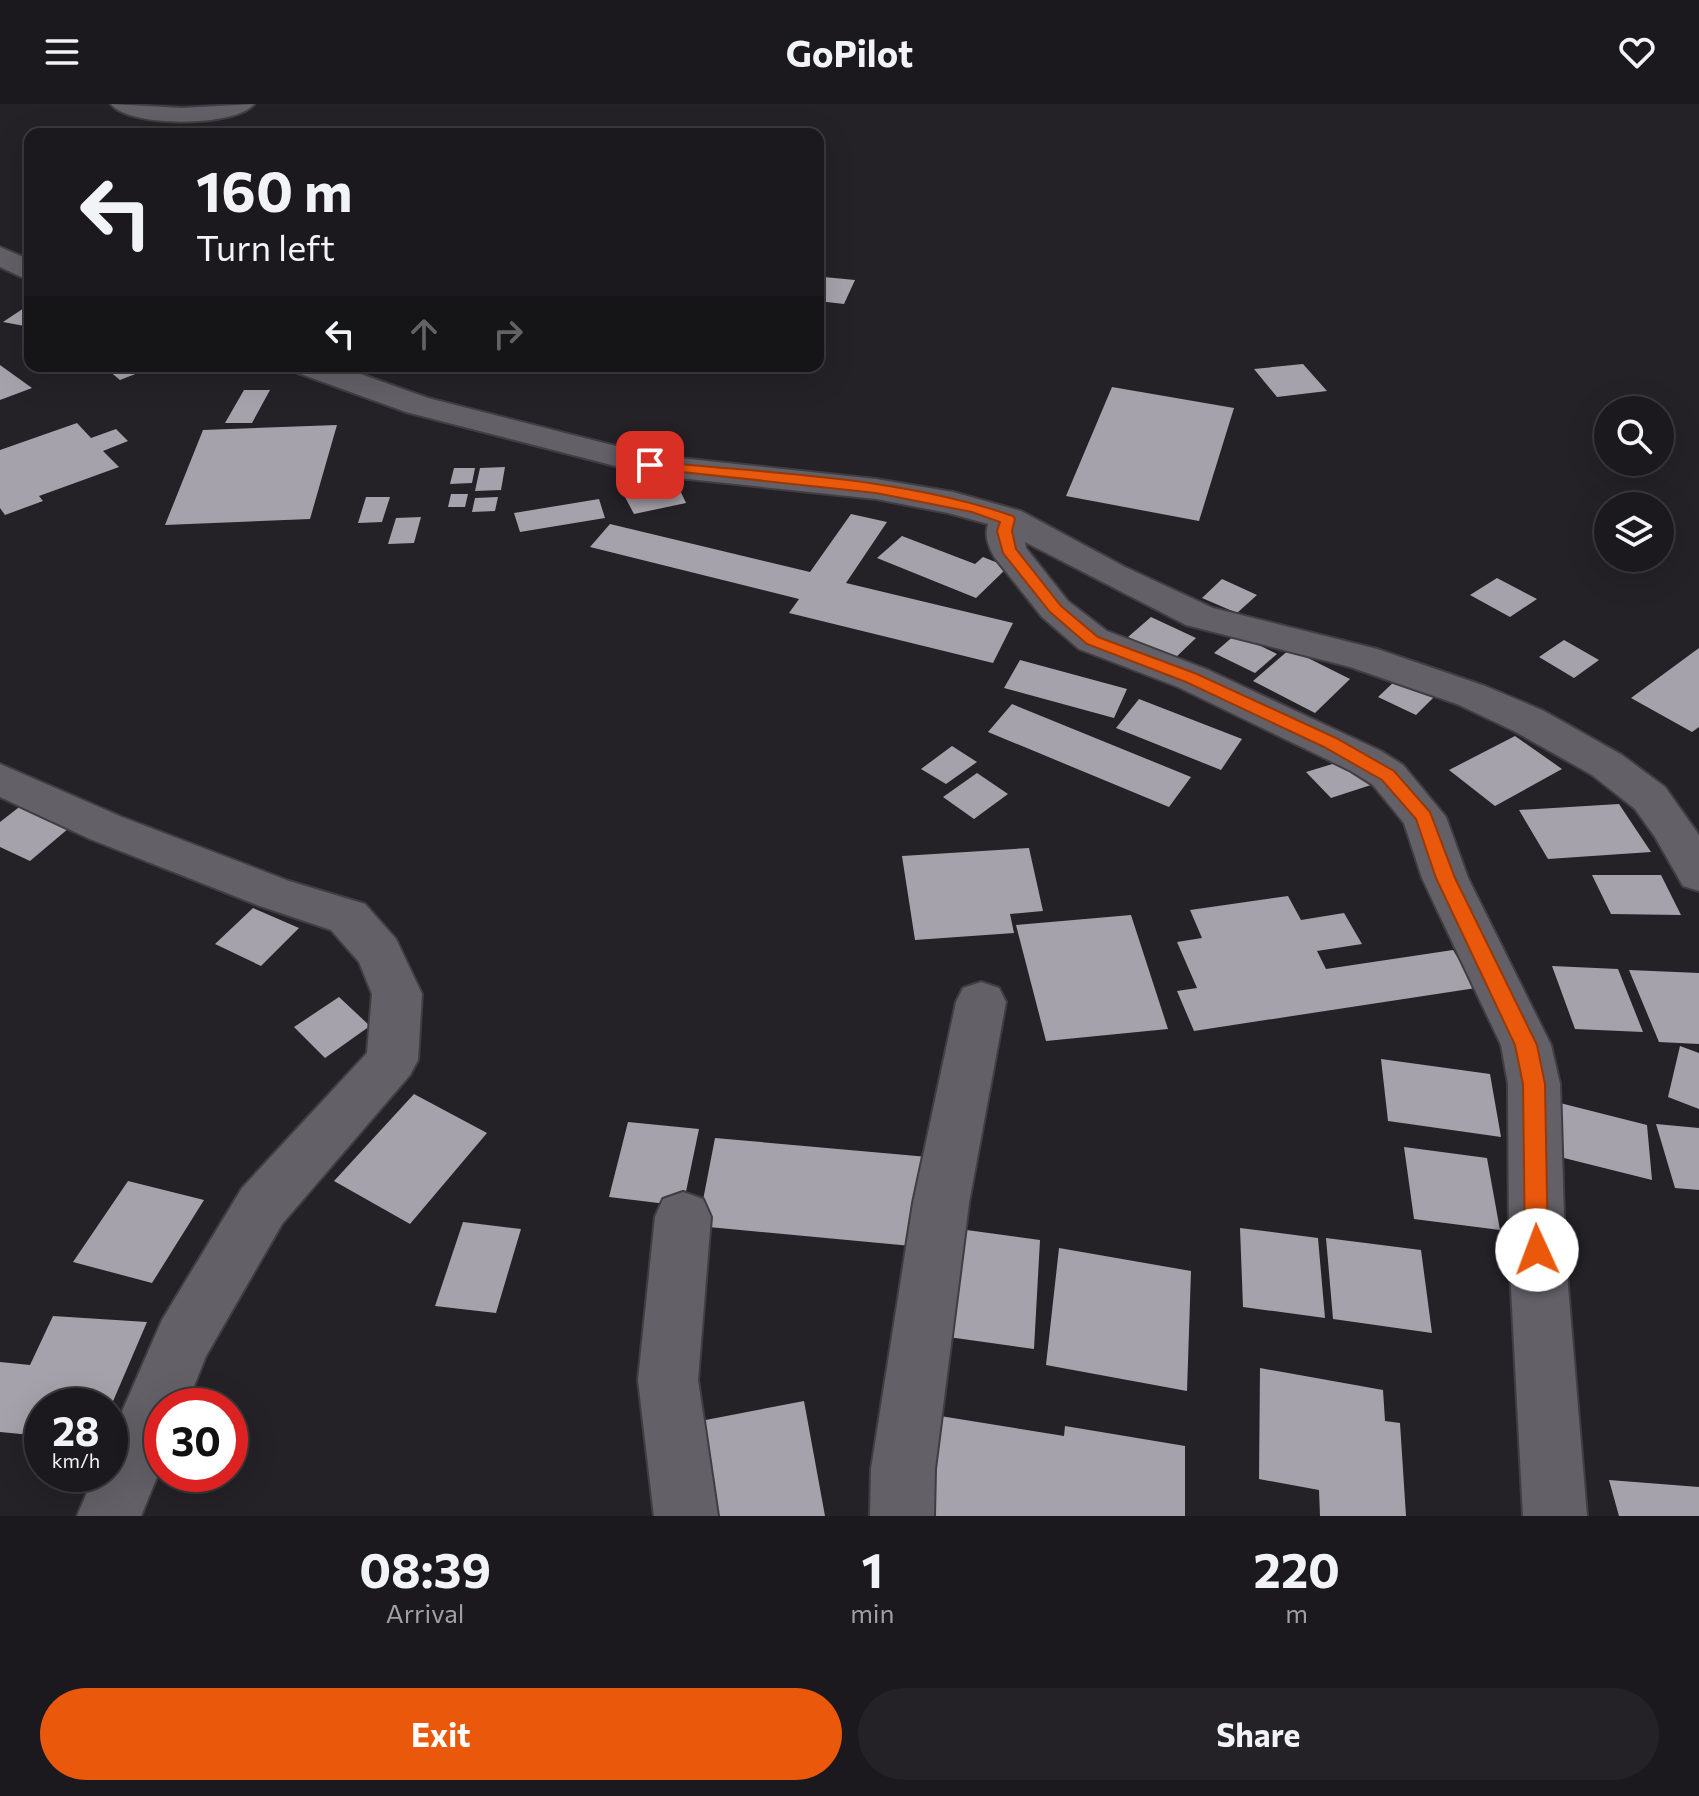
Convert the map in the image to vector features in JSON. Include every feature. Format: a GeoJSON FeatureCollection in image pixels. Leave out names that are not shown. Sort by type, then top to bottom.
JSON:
{"type":"FeatureCollection","features":[{"type":"Feature","properties":{"kind":"street"},"geometry":{"type":"LineString","coordinates":[[123,104],[133,110],[178,113],[242,104]]}},
{"type":"Feature","properties":{"kind":"street"},"geometry":{"type":"LineString","coordinates":[[0,255],[24,269]]}},
{"type":"Feature","properties":{"kind":"street"},"geometry":{"type":"LineString","coordinates":[[326,372],[417,405],[650,465],[876,489],[964,505],[1008,519],[1112,575],[1200,617],[1363,658],[1471,695],[1529,721],[1607,765],[1650,798],[1672,827],[1699,874]]}},
{"type":"Feature","properties":{"kind":"street"},"geometry":{"type":"LineString","coordinates":[[1008,519],[1004,531],[1008,550],[1055,609],[1093,640],[1192,678],[1366,761],[1388,775],[1424,817],[1445,878],[1526,1045],[1534,1084],[1537,1250],[1555,1516]]}},
{"type":"Feature","properties":{"kind":"street"},"geometry":{"type":"LineString","coordinates":[[0,779],[106,828],[273,893],[348,917],[379,952],[397,994],[392,1060],[255,1218],[183,1340],[109,1516]]}},
{"type":"Feature","properties":{"kind":"street"},"geometry":{"type":"LineString","coordinates":[[902,1516],[903,1469],[941,1203],[981,1002]]}},
{"type":"Feature","properties":{"kind":"street"},"geometry":{"type":"LineString","coordinates":[[683,1217],[668,1380],[686,1516]]}},
{"type":"Feature","properties":{"kind":"building"},"geometry":{"type":"Polygon","coordinates":[[[824,277],[855,280],[844,304],[824,302],[824,277]]]}},
{"type":"Feature","properties":{"kind":"building"},"geometry":{"type":"Polygon","coordinates":[[[24,308],[24,326],[3,322],[24,308]]]}},
{"type":"Feature","properties":{"kind":"building"},"geometry":{"type":"Polygon","coordinates":[[[1303,364],[1327,391],[1277,397],[1254,369],[1303,364]]]}},
{"type":"Feature","properties":{"kind":"building"},"geometry":{"type":"Polygon","coordinates":[[[0,365],[32,388],[0,400],[0,365]]]}},
{"type":"Feature","properties":{"kind":"building"},"geometry":{"type":"Polygon","coordinates":[[[110,372],[141,372],[120,380],[110,372]]]}},
{"type":"Feature","properties":{"kind":"building"},"geometry":{"type":"Polygon","coordinates":[[[1112,387],[1234,408],[1199,521],[1066,496],[1112,387]]]}},
{"type":"Feature","properties":{"kind":"building"},"geometry":{"type":"Polygon","coordinates":[[[244,390],[270,390],[252,423],[225,423],[244,390]]]}},
{"type":"Feature","properties":{"kind":"building"},"geometry":{"type":"Polygon","coordinates":[[[77,423],[91,438],[116,429],[128,441],[103,451],[119,467],[39,496],[43,501],[5,515],[0,508],[0,450],[77,423]]]}},
{"type":"Feature","properties":{"kind":"building"},"geometry":{"type":"Polygon","coordinates":[[[337,425],[310,519],[165,525],[203,430],[337,425]]]}},
{"type":"Feature","properties":{"kind":"building"},"geometry":{"type":"Polygon","coordinates":[[[505,467],[501,490],[475,491],[480,468],[505,467]]]}},
{"type":"Feature","properties":{"kind":"building"},"geometry":{"type":"Polygon","coordinates":[[[454,468],[475,468],[472,483],[450,484],[454,468]]]}},
{"type":"Feature","properties":{"kind":"building"},"geometry":{"type":"Polygon","coordinates":[[[678,486],[686,503],[634,514],[625,497],[678,486]]]}},
{"type":"Feature","properties":{"kind":"building"},"geometry":{"type":"Polygon","coordinates":[[[451,494],[468,494],[465,507],[448,507],[451,494]]]}},
{"type":"Feature","properties":{"kind":"building"},"geometry":{"type":"Polygon","coordinates":[[[366,497],[390,497],[382,522],[358,523],[366,497]]]}},
{"type":"Feature","properties":{"kind":"building"},"geometry":{"type":"Polygon","coordinates":[[[498,497],[495,511],[472,512],[475,498],[498,497]]]}},
{"type":"Feature","properties":{"kind":"building"},"geometry":{"type":"Polygon","coordinates":[[[599,499],[605,518],[520,532],[514,513],[599,499]]]}},
{"type":"Feature","properties":{"kind":"building"},"geometry":{"type":"Polygon","coordinates":[[[851,514],[887,522],[846,583],[1013,623],[993,663],[789,613],[799,599],[590,547],[610,524],[810,572],[851,514]]]}},
{"type":"Feature","properties":{"kind":"building"},"geometry":{"type":"Polygon","coordinates":[[[421,517],[414,543],[388,544],[396,518],[421,517]]]}},
{"type":"Feature","properties":{"kind":"building"},"geometry":{"type":"Polygon","coordinates":[[[902,536],[975,564],[983,557],[1008,567],[976,598],[877,558],[902,536]]]}},
{"type":"Feature","properties":{"kind":"building"},"geometry":{"type":"Polygon","coordinates":[[[1497,578],[1537,599],[1510,617],[1470,595],[1497,578]]]}},
{"type":"Feature","properties":{"kind":"building"},"geometry":{"type":"Polygon","coordinates":[[[1222,579],[1257,595],[1237,613],[1202,598],[1222,579]]]}},
{"type":"Feature","properties":{"kind":"building"},"geometry":{"type":"Polygon","coordinates":[[[1151,617],[1196,638],[1174,659],[1128,637],[1151,617]]]}},
{"type":"Feature","properties":{"kind":"building"},"geometry":{"type":"Polygon","coordinates":[[[1236,634],[1277,654],[1255,673],[1214,653],[1236,634]]]}},
{"type":"Feature","properties":{"kind":"building"},"geometry":{"type":"Polygon","coordinates":[[[1564,640],[1599,660],[1574,678],[1539,657],[1564,640]]]}},
{"type":"Feature","properties":{"kind":"building"},"geometry":{"type":"Polygon","coordinates":[[[1699,648],[1699,727],[1692,732],[1631,698],[1699,648]]]}},
{"type":"Feature","properties":{"kind":"building"},"geometry":{"type":"Polygon","coordinates":[[[1290,649],[1350,679],[1315,713],[1253,681],[1290,649]]]}},
{"type":"Feature","properties":{"kind":"building"},"geometry":{"type":"Polygon","coordinates":[[[1020,660],[1127,689],[1114,718],[1004,688],[1020,660]]]}},
{"type":"Feature","properties":{"kind":"building"},"geometry":{"type":"Polygon","coordinates":[[[1397,679],[1434,697],[1416,715],[1378,697],[1397,679]]]}},
{"type":"Feature","properties":{"kind":"building"},"geometry":{"type":"Polygon","coordinates":[[[1139,699],[1242,739],[1221,770],[1116,728],[1139,699]]]}},
{"type":"Feature","properties":{"kind":"building"},"geometry":{"type":"Polygon","coordinates":[[[1012,704],[1191,777],[1169,807],[988,732],[1012,704]]]}},
{"type":"Feature","properties":{"kind":"building"},"geometry":{"type":"Polygon","coordinates":[[[1515,736],[1562,769],[1495,806],[1449,770],[1515,736]]]}},
{"type":"Feature","properties":{"kind":"building"},"geometry":{"type":"Polygon","coordinates":[[[952,746],[977,762],[946,784],[921,769],[952,746]]]}},
{"type":"Feature","properties":{"kind":"building"},"geometry":{"type":"Polygon","coordinates":[[[1349,759],[1374,784],[1331,798],[1306,772],[1349,759]]]}},
{"type":"Feature","properties":{"kind":"building"},"geometry":{"type":"Polygon","coordinates":[[[977,773],[1008,794],[974,819],[943,797],[977,773]]]}},
{"type":"Feature","properties":{"kind":"building"},"geometry":{"type":"Polygon","coordinates":[[[27,801],[75,823],[30,861],[0,847],[0,822],[27,801]]]}},
{"type":"Feature","properties":{"kind":"building"},"geometry":{"type":"Polygon","coordinates":[[[1619,804],[1651,852],[1548,859],[1519,810],[1619,804]]]}},
{"type":"Feature","properties":{"kind":"building"},"geometry":{"type":"Polygon","coordinates":[[[1029,848],[1043,911],[1010,914],[1014,933],[915,940],[902,856],[1029,848]]]}},
{"type":"Feature","properties":{"kind":"building"},"geometry":{"type":"Polygon","coordinates":[[[1592,875],[1661,875],[1681,915],[1611,914],[1592,875]]]}},
{"type":"Feature","properties":{"kind":"building"},"geometry":{"type":"Polygon","coordinates":[[[1288,896],[1301,920],[1344,913],[1362,944],[1317,951],[1326,969],[1453,950],[1476,988],[1194,1031],[1177,991],[1197,988],[1177,942],[1202,938],[1190,910],[1288,896]]]}},
{"type":"Feature","properties":{"kind":"building"},"geometry":{"type":"Polygon","coordinates":[[[253,908],[299,928],[261,966],[215,944],[253,908]]]}},
{"type":"Feature","properties":{"kind":"building"},"geometry":{"type":"Polygon","coordinates":[[[1131,915],[1168,1029],[1046,1041],[1016,925],[1131,915]]]}},
{"type":"Feature","properties":{"kind":"building"},"geometry":{"type":"Polygon","coordinates":[[[1552,966],[1618,969],[1643,1032],[1575,1029],[1552,966]]]}},
{"type":"Feature","properties":{"kind":"building"},"geometry":{"type":"Polygon","coordinates":[[[1629,970],[1699,973],[1699,1044],[1659,1042],[1629,970]]]}},
{"type":"Feature","properties":{"kind":"building"},"geometry":{"type":"Polygon","coordinates":[[[339,997],[370,1026],[325,1058],[294,1027],[339,997]]]}},
{"type":"Feature","properties":{"kind":"building"},"geometry":{"type":"Polygon","coordinates":[[[1680,1046],[1699,1053],[1699,1109],[1668,1097],[1680,1046]]]}},
{"type":"Feature","properties":{"kind":"building"},"geometry":{"type":"Polygon","coordinates":[[[1381,1059],[1490,1074],[1501,1137],[1388,1121],[1381,1059]]]}},
{"type":"Feature","properties":{"kind":"building"},"geometry":{"type":"Polygon","coordinates":[[[414,1094],[487,1133],[410,1224],[334,1181],[414,1094]]]}},
{"type":"Feature","properties":{"kind":"building"},"geometry":{"type":"Polygon","coordinates":[[[1556,1102],[1647,1125],[1652,1180],[1556,1156],[1556,1102]]]}},
{"type":"Feature","properties":{"kind":"building"},"geometry":{"type":"Polygon","coordinates":[[[628,1122],[699,1129],[683,1206],[609,1197],[628,1122]]]}},
{"type":"Feature","properties":{"kind":"building"},"geometry":{"type":"Polygon","coordinates":[[[1656,1124],[1699,1128],[1699,1190],[1675,1188],[1656,1124]]]}},
{"type":"Feature","properties":{"kind":"building"},"geometry":{"type":"Polygon","coordinates":[[[715,1138],[928,1157],[922,1247],[698,1226],[715,1138]]]}},
{"type":"Feature","properties":{"kind":"building"},"geometry":{"type":"Polygon","coordinates":[[[1404,1147],[1487,1158],[1500,1230],[1414,1219],[1404,1147]]]}},
{"type":"Feature","properties":{"kind":"building"},"geometry":{"type":"Polygon","coordinates":[[[128,1181],[204,1200],[152,1283],[73,1262],[128,1181]]]}},
{"type":"Feature","properties":{"kind":"building"},"geometry":{"type":"Polygon","coordinates":[[[463,1222],[521,1229],[496,1313],[435,1306],[463,1222]]]}},
{"type":"Feature","properties":{"kind":"building"},"geometry":{"type":"Polygon","coordinates":[[[952,1228],[1040,1240],[1034,1349],[941,1336],[952,1228]]]}},
{"type":"Feature","properties":{"kind":"building"},"geometry":{"type":"Polygon","coordinates":[[[1240,1228],[1318,1238],[1325,1318],[1243,1307],[1240,1228]]]}},
{"type":"Feature","properties":{"kind":"building"},"geometry":{"type":"Polygon","coordinates":[[[1326,1238],[1421,1250],[1432,1333],[1333,1319],[1326,1238]]]}},
{"type":"Feature","properties":{"kind":"building"},"geometry":{"type":"Polygon","coordinates":[[[1059,1248],[1191,1271],[1187,1391],[1046,1365],[1059,1248]]]}},
{"type":"Feature","properties":{"kind":"building"},"geometry":{"type":"Polygon","coordinates":[[[53,1316],[147,1322],[119,1388],[24,1388],[24,1434],[0,1432],[0,1362],[30,1365],[53,1316]]]}},
{"type":"Feature","properties":{"kind":"building"},"geometry":{"type":"Polygon","coordinates":[[[1260,1368],[1383,1390],[1385,1421],[1400,1423],[1406,1516],[1320,1516],[1319,1490],[1259,1479],[1260,1368]]]}},
{"type":"Feature","properties":{"kind":"building"},"geometry":{"type":"Polygon","coordinates":[[[804,1401],[825,1516],[702,1516],[690,1423],[804,1401]]]}},
{"type":"Feature","properties":{"kind":"building"},"geometry":{"type":"Polygon","coordinates":[[[934,1415],[1064,1436],[1065,1426],[1185,1446],[1185,1516],[923,1516],[934,1415]]]}},
{"type":"Feature","properties":{"kind":"building"},"geometry":{"type":"Polygon","coordinates":[[[1609,1480],[1699,1487],[1699,1516],[1619,1516],[1609,1480]]]}},
{"type":"Feature","properties":{"kind":"route"},"geometry":{"type":"LineString","coordinates":[[650,465],[876,489],[975,508],[1008,519],[1004,531],[1008,550],[1055,609],[1075,628],[1093,640],[1192,678],[1330,743],[1388,775],[1424,817],[1445,878],[1526,1045],[1534,1084],[1532,1141],[1537,1250]]}}]}
